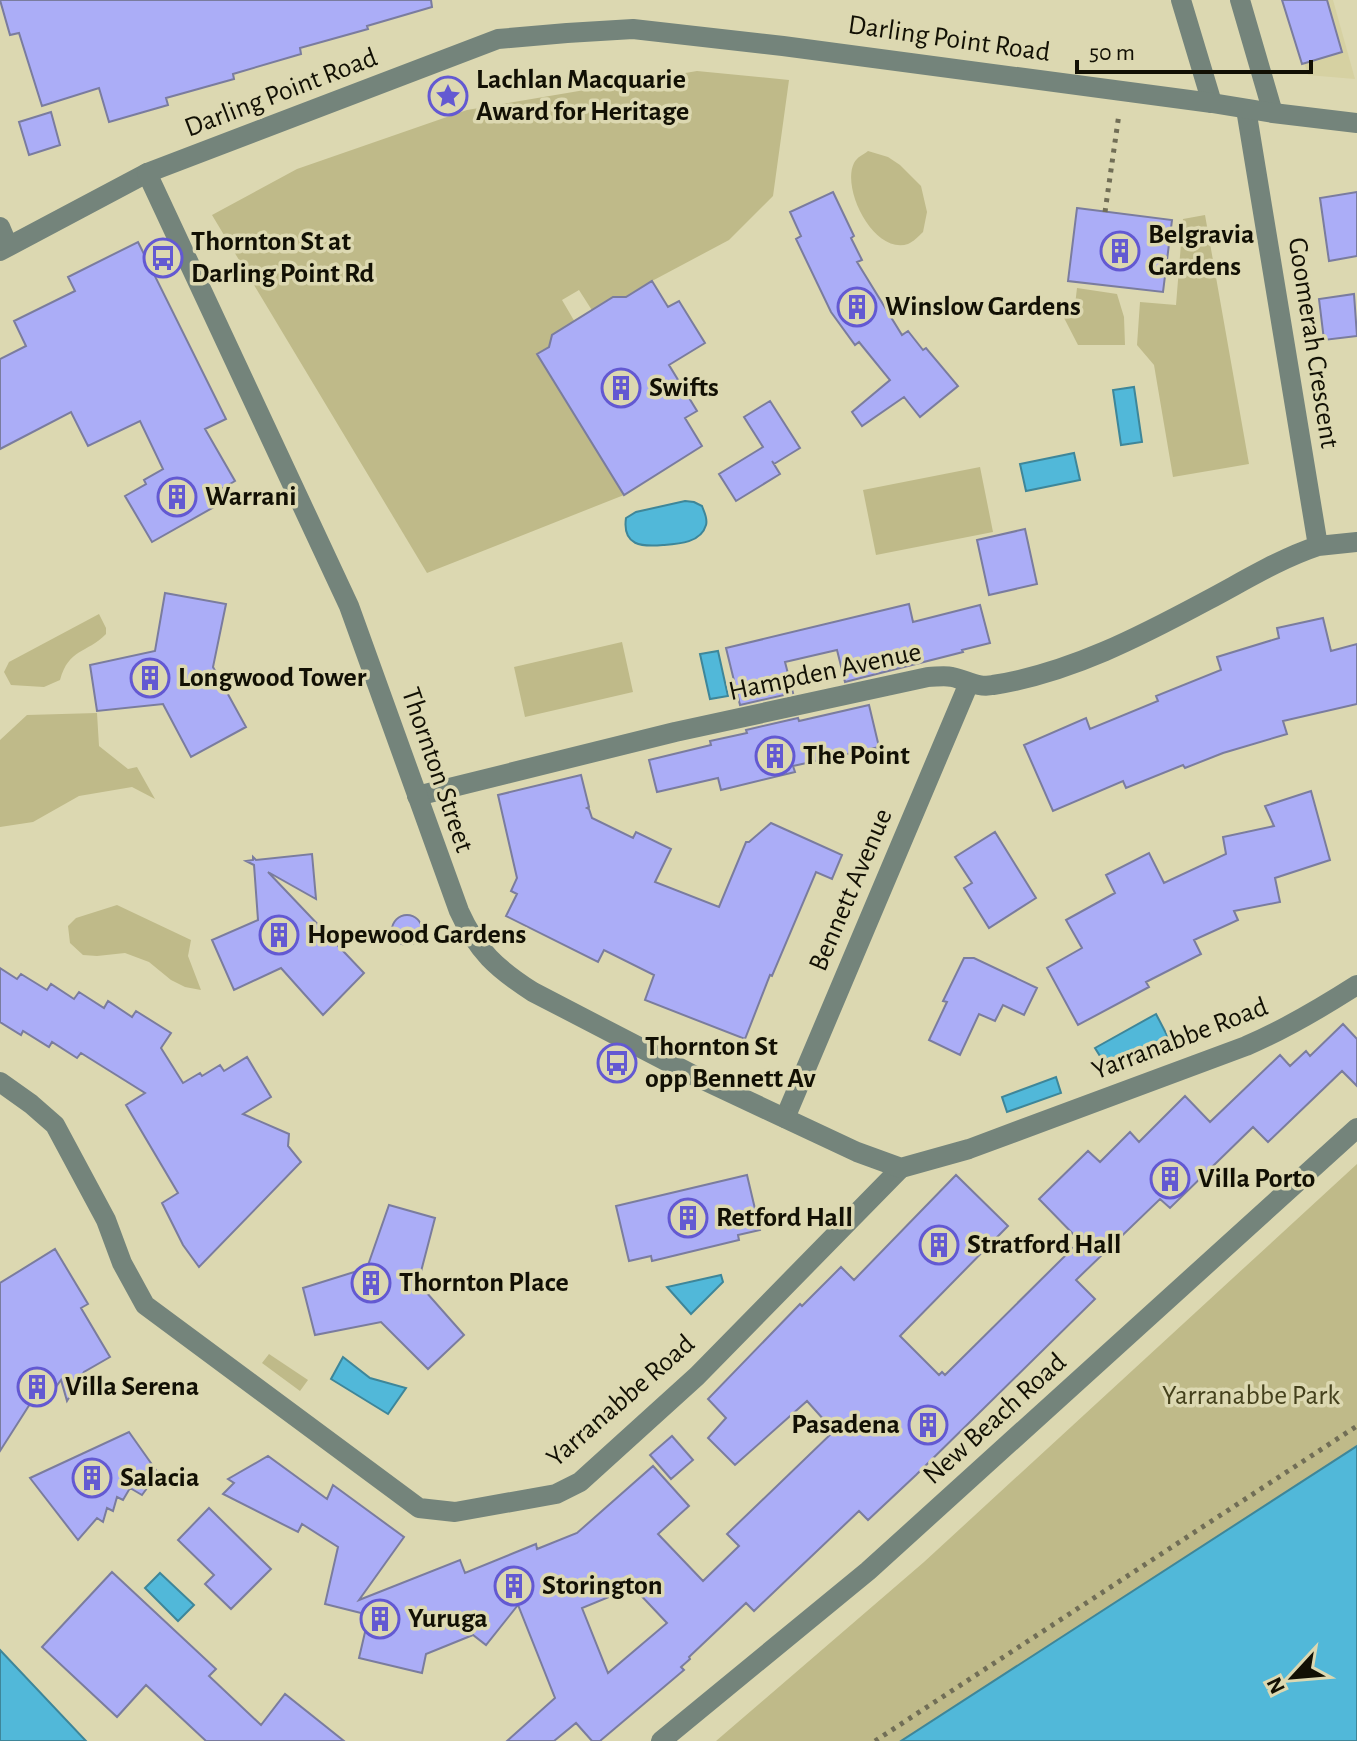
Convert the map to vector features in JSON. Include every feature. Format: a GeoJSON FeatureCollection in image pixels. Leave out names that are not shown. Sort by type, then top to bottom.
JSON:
{"type":"FeatureCollection","features":[{"type":"Feature","properties":{"kind":"street"},"geometry":{"type":"LineString","coordinates":[[1181,0],[1212,103]]}},
{"type":"Feature","properties":{"kind":"street"},"geometry":{"type":"LineString","coordinates":[[1240,0],[1273,113]]}},
{"type":"Feature","properties":{"kind":"street","name":"Darling Point Road"},"geometry":{"type":"LineString","coordinates":[[3,241],[147,173],[498,39],[633,29],[832,51],[1357,123]]}},
{"type":"Feature","properties":{"kind":"street","name":"Goomerah Crescent"},"geometry":{"type":"LineString","coordinates":[[1246,109],[1318,546]]}},
{"type":"Feature","properties":{"kind":"street","name":"Thornton Street"},"geometry":{"type":"LineString","coordinates":[[147,173],[349,606],[446,879],[474,941],[494,965],[533,992],[697,1077],[857,1152],[901,1168]]}},
{"type":"Feature","properties":{"kind":"street"},"geometry":{"type":"LineString","coordinates":[[1318,546],[1357,542]]}},
{"type":"Feature","properties":{"kind":"street","name":"Hampden Avenue"},"geometry":{"type":"LineString","coordinates":[[417,796],[675,732],[928,677],[952,677],[981,686],[1056,669],[1093,656],[1318,546]]}},
{"type":"Feature","properties":{"kind":"street","name":"Bennett Avenue"},"geometry":{"type":"LineString","coordinates":[[785,1118],[969,683]]}},
{"type":"Feature","properties":{"kind":"street","name":"Yarranabbe Road"},"geometry":{"type":"LineString","coordinates":[[1321,1009],[1357,974]]}},
{"type":"Feature","properties":{"kind":"street","name":"Yarranabbe Road"},"geometry":{"type":"LineString","coordinates":[[0,1082],[55,1125],[106,1220],[122,1263],[145,1305],[419,1508],[455,1512],[556,1494],[580,1482],[697,1376],[901,1168],[969,1149],[1234,1051],[1321,1009],[1357,985]]}},
{"type":"Feature","properties":{"kind":"street","name":"New Beach Road"},"geometry":{"type":"LineString","coordinates":[[661,1741],[868,1571],[1357,1128]]}},
{"type":"Feature","properties":{"kind":"path"},"geometry":{"type":"LineString","coordinates":[[1105,212],[1122,91]]}},
{"type":"Feature","properties":{"kind":"path"},"geometry":{"type":"LineString","coordinates":[[875,1741],[1357,1426]]}},
{"type":"Feature","properties":{"kind":"shaded area"},"geometry":{"type":"Polygon","coordinates":[[[1285,0],[1333,0],[1355,79],[1308,75],[1285,0]]]}},
{"type":"Feature","properties":{"kind":"green space"},"geometry":{"type":"Polygon","coordinates":[[[697,71],[789,80],[773,196],[729,240],[626,297],[613,297],[595,315],[579,290],[562,300],[579,329],[562,328],[552,335],[549,347],[537,354],[624,495],[427,573],[212,215],[297,169],[467,110],[697,71]]]}},
{"type":"Feature","properties":{"kind":"green space"},"geometry":{"type":"Polygon","coordinates":[[[868,151],[888,157],[921,186],[927,212],[923,232],[908,244],[895,245],[883,240],[863,217],[856,203],[851,174],[855,161],[868,151]]]}},
{"type":"Feature","properties":{"kind":"green space"},"geometry":{"type":"Polygon","coordinates":[[[1205,215],[1249,464],[1173,477],[1154,365],[1137,345],[1140,302],[1176,305],[1183,219],[1205,215]]]}},
{"type":"Feature","properties":{"kind":"green space"},"geometry":{"type":"Polygon","coordinates":[[[1077,288],[1117,294],[1124,317],[1125,345],[1078,345],[1062,314],[1075,305],[1077,288]]]}},
{"type":"Feature","properties":{"kind":"green space"},"geometry":{"type":"Polygon","coordinates":[[[980,467],[993,532],[876,555],[863,490],[980,467]]]}},
{"type":"Feature","properties":{"kind":"green space"},"geometry":{"type":"Polygon","coordinates":[[[99,614],[106,634],[68,662],[60,680],[44,687],[11,685],[4,672],[9,662],[99,614]]]}},
{"type":"Feature","properties":{"kind":"green space"},"geometry":{"type":"Polygon","coordinates":[[[622,642],[633,692],[525,717],[514,667],[622,642]]]}},
{"type":"Feature","properties":{"kind":"green space"},"geometry":{"type":"Polygon","coordinates":[[[97,713],[99,746],[128,769],[137,767],[155,799],[132,787],[79,796],[33,822],[0,827],[0,740],[27,715],[97,713]]]}},
{"type":"Feature","properties":{"kind":"green space"},"geometry":{"type":"Polygon","coordinates":[[[117,905],[191,940],[188,956],[201,990],[185,987],[149,962],[125,953],[83,955],[70,943],[68,926],[76,918],[117,905]]]}},
{"type":"Feature","properties":{"kind":"green space","name":"Yarranabbe Park"},"geometry":{"type":"Polygon","coordinates":[[[1357,1164],[1357,1446],[901,1741],[716,1741],[924,1562],[1357,1164]]]}},
{"type":"Feature","properties":{"kind":"green space"},"geometry":{"type":"Polygon","coordinates":[[[269,1354],[308,1380],[300,1391],[262,1363],[269,1354]]]}},
{"type":"Feature","properties":{"kind":"water"},"geometry":{"type":"Polygon","coordinates":[[[1134,387],[1142,442],[1121,445],[1113,390],[1134,387]]]}},
{"type":"Feature","properties":{"kind":"water"},"geometry":{"type":"Polygon","coordinates":[[[1074,453],[1080,480],[1026,491],[1020,464],[1074,453]]]}},
{"type":"Feature","properties":{"kind":"water"},"geometry":{"type":"Polygon","coordinates":[[[685,501],[702,506],[706,525],[699,536],[675,544],[648,546],[630,539],[626,518],[636,512],[685,501]]]}},
{"type":"Feature","properties":{"kind":"water"},"geometry":{"type":"Polygon","coordinates":[[[718,651],[728,696],[710,699],[700,654],[718,651]]]}},
{"type":"Feature","properties":{"kind":"water"},"geometry":{"type":"Polygon","coordinates":[[[1156,1014],[1169,1039],[1105,1064],[1095,1048],[1156,1014]]]}},
{"type":"Feature","properties":{"kind":"water"},"geometry":{"type":"Polygon","coordinates":[[[1056,1077],[1061,1093],[1007,1112],[1002,1097],[1056,1077]]]}},
{"type":"Feature","properties":{"kind":"water"},"geometry":{"type":"Polygon","coordinates":[[[721,1275],[723,1282],[691,1314],[667,1287],[721,1275]]]}},
{"type":"Feature","properties":{"kind":"water"},"geometry":{"type":"Polygon","coordinates":[[[343,1357],[370,1378],[406,1388],[388,1414],[331,1379],[343,1357]]]}},
{"type":"Feature","properties":{"kind":"water"},"geometry":{"type":"Polygon","coordinates":[[[1357,1446],[1357,1741],[901,1741],[1357,1446]]]}},
{"type":"Feature","properties":{"kind":"water"},"geometry":{"type":"Polygon","coordinates":[[[160,1573],[194,1605],[178,1621],[145,1588],[160,1573]]]}},
{"type":"Feature","properties":{"kind":"water"},"geometry":{"type":"Polygon","coordinates":[[[0,1650],[86,1741],[0,1741],[0,1650]]]}},
{"type":"Feature","properties":{"kind":"building"},"geometry":{"type":"Polygon","coordinates":[[[0,0],[431,0],[432,7],[300,48],[301,54],[233,74],[234,79],[166,98],[168,105],[109,122],[99,88],[42,106],[19,33],[10,35],[0,0]]]}},
{"type":"Feature","properties":{"kind":"building"},"geometry":{"type":"Polygon","coordinates":[[[1282,0],[1327,0],[1342,52],[1302,64],[1282,0]]]}},
{"type":"Feature","properties":{"kind":"building"},"geometry":{"type":"Polygon","coordinates":[[[51,112],[60,145],[29,155],[19,122],[51,112]]]}},
{"type":"Feature","properties":{"kind":"building","name":"Winslow Gardens"},"geometry":{"type":"Polygon","coordinates":[[[833,192],[854,236],[851,238],[862,260],[857,262],[902,335],[908,331],[958,386],[920,417],[904,397],[862,426],[852,412],[890,380],[859,342],[855,345],[831,312],[796,239],[801,236],[790,212],[833,192]]]}},
{"type":"Feature","properties":{"kind":"building"},"geometry":{"type":"Polygon","coordinates":[[[1357,192],[1357,256],[1329,261],[1320,198],[1357,192]]]}},
{"type":"Feature","properties":{"kind":"building","name":"Belgravia Gardens"},"geometry":{"type":"Polygon","coordinates":[[[1077,208],[1172,220],[1163,292],[1068,281],[1077,208]]]}},
{"type":"Feature","properties":{"kind":"building"},"geometry":{"type":"Polygon","coordinates":[[[138,242],[226,419],[205,429],[235,481],[223,488],[230,498],[152,542],[125,496],[163,469],[140,421],[88,446],[71,412],[0,449],[0,359],[26,346],[14,321],[75,291],[68,277],[138,242]]]}},
{"type":"Feature","properties":{"kind":"building","name":"Swifts"},"geometry":{"type":"Polygon","coordinates":[[[652,281],[668,307],[679,301],[705,343],[669,365],[697,411],[685,418],[702,446],[624,495],[537,354],[549,347],[552,335],[613,297],[626,297],[652,281]]]}},
{"type":"Feature","properties":{"kind":"building"},"geometry":{"type":"Polygon","coordinates":[[[1354,294],[1357,336],[1324,340],[1319,299],[1354,294]]]}},
{"type":"Feature","properties":{"kind":"building"},"geometry":{"type":"Polygon","coordinates":[[[770,401],[800,448],[774,464],[772,461],[780,474],[736,501],[719,474],[763,447],[744,417],[770,401]]]}},
{"type":"Feature","properties":{"kind":"building"},"geometry":{"type":"Polygon","coordinates":[[[1025,529],[1037,584],[989,595],[977,540],[1025,529]]]}},
{"type":"Feature","properties":{"kind":"building","name":"Longwood Tower"},"geometry":{"type":"Polygon","coordinates":[[[165,593],[226,604],[213,667],[246,727],[191,757],[163,704],[97,711],[90,665],[155,651],[165,593]]]}},
{"type":"Feature","properties":{"kind":"building"},"geometry":{"type":"Polygon","coordinates":[[[909,604],[913,622],[980,605],[990,643],[845,682],[837,650],[785,662],[793,693],[740,705],[726,648],[909,604]]]}},
{"type":"Feature","properties":{"kind":"building"},"geometry":{"type":"Polygon","coordinates":[[[1323,618],[1331,651],[1357,644],[1357,704],[1283,721],[1287,734],[1185,768],[1183,765],[1126,788],[1123,781],[1053,811],[1024,745],[1086,718],[1090,729],[1158,701],[1156,696],[1221,670],[1217,657],[1279,638],[1277,628],[1323,618]]]}},
{"type":"Feature","properties":{"kind":"building","name":"The Point"},"geometry":{"type":"Polygon","coordinates":[[[869,705],[879,747],[793,766],[795,772],[721,790],[718,778],[657,792],[649,760],[711,745],[710,741],[747,733],[746,730],[869,705]]]}},
{"type":"Feature","properties":{"kind":"building"},"geometry":{"type":"Polygon","coordinates":[[[581,775],[592,818],[633,838],[636,832],[671,849],[655,882],[719,907],[746,842],[771,823],[842,855],[832,879],[816,872],[745,1039],[645,1000],[654,975],[604,950],[598,962],[506,916],[517,894],[511,891],[517,878],[498,795],[581,775]]]}},
{"type":"Feature","properties":{"kind":"building"},"geometry":{"type":"Polygon","coordinates":[[[1311,791],[1330,860],[1275,878],[1280,902],[1234,911],[1238,920],[1194,940],[1201,954],[1146,982],[1149,987],[1078,1025],[1047,968],[1082,948],[1066,920],[1115,893],[1106,875],[1149,853],[1164,883],[1226,854],[1223,837],[1274,826],[1265,806],[1311,791]]]}},
{"type":"Feature","properties":{"kind":"building"},"geometry":{"type":"Polygon","coordinates":[[[995,832],[1036,898],[989,928],[964,888],[972,883],[955,857],[995,832]]]}},
{"type":"Feature","properties":{"kind":"building","name":"Hopewood Gardens"},"geometry":{"type":"Polygon","coordinates":[[[312,854],[316,899],[268,872],[364,973],[323,1015],[281,968],[234,990],[212,940],[258,920],[254,865],[246,861],[253,860],[253,857],[256,860],[312,854]]]}},
{"type":"Feature","properties":{"kind":"building"},"geometry":{"type":"Polygon","coordinates":[[[407,915],[418,919],[422,930],[418,941],[407,945],[396,941],[392,930],[396,919],[407,915]]]}},
{"type":"Feature","properties":{"kind":"building"},"geometry":{"type":"Polygon","coordinates":[[[964,958],[974,958],[1037,988],[1024,1015],[1003,1005],[995,1021],[979,1014],[960,1055],[929,1040],[947,1002],[943,1001],[964,958]]]}},
{"type":"Feature","properties":{"kind":"building"},"geometry":{"type":"Polygon","coordinates":[[[0,968],[17,979],[21,974],[47,990],[51,984],[74,999],[79,992],[104,1008],[108,1001],[132,1017],[136,1011],[171,1033],[161,1048],[183,1083],[220,1065],[224,1071],[247,1057],[271,1097],[243,1114],[289,1134],[288,1146],[301,1162],[199,1267],[183,1245],[162,1203],[178,1193],[126,1105],[145,1093],[81,1053],[77,1058],[52,1042],[49,1047],[23,1031],[21,1035],[0,1022],[0,968]]]}},
{"type":"Feature","properties":{"kind":"building"},"geometry":{"type":"Polygon","coordinates":[[[1343,1024],[1357,1039],[1357,1086],[1342,1071],[1268,1142],[1253,1127],[1170,1208],[1160,1199],[1076,1280],[1095,1299],[916,1475],[868,1520],[859,1511],[754,1611],[746,1603],[689,1657],[681,1667],[684,1670],[600,1741],[592,1741],[576,1723],[554,1741],[507,1741],[555,1698],[518,1605],[486,1645],[473,1635],[426,1654],[422,1673],[359,1658],[369,1615],[325,1604],[338,1547],[302,1524],[298,1532],[223,1494],[234,1483],[228,1479],[268,1456],[327,1499],[333,1485],[404,1537],[359,1600],[460,1560],[465,1573],[536,1544],[537,1549],[577,1533],[653,1466],[689,1506],[658,1534],[703,1581],[739,1546],[727,1534],[834,1431],[807,1401],[735,1465],[708,1438],[726,1418],[708,1399],[800,1304],[802,1306],[841,1267],[854,1280],[956,1175],[1008,1226],[900,1336],[939,1375],[942,1372],[945,1375],[1080,1241],[1039,1199],[1088,1151],[1100,1162],[1130,1132],[1139,1142],[1185,1096],[1210,1122],[1280,1055],[1290,1066],[1306,1051],[1310,1056],[1343,1024]],[[633,1587],[582,1608],[608,1673],[667,1623],[633,1587]]]}},
{"type":"Feature","properties":{"kind":"building","name":"Retford Hall"},"geometry":{"type":"Polygon","coordinates":[[[747,1175],[760,1230],[738,1235],[739,1240],[652,1261],[651,1256],[629,1261],[616,1206],[747,1175]]]}},
{"type":"Feature","properties":{"kind":"building","name":"Thornton Place"},"geometry":{"type":"Polygon","coordinates":[[[389,1205],[435,1218],[418,1283],[464,1335],[428,1369],[381,1322],[315,1335],[303,1288],[367,1268],[389,1205]]]}},
{"type":"Feature","properties":{"kind":"building"},"geometry":{"type":"Polygon","coordinates":[[[55,1249],[88,1304],[81,1308],[110,1357],[84,1372],[67,1401],[61,1380],[47,1399],[44,1382],[0,1451],[0,1283],[55,1249]]]}},
{"type":"Feature","properties":{"kind":"building","name":"Salacia"},"geometry":{"type":"Polygon","coordinates":[[[129,1432],[158,1473],[142,1495],[130,1488],[123,1500],[117,1497],[113,1511],[107,1508],[103,1522],[97,1518],[78,1540],[30,1478],[129,1432]]]}},
{"type":"Feature","properties":{"kind":"building"},"geometry":{"type":"Polygon","coordinates":[[[672,1436],[693,1460],[671,1479],[650,1455],[672,1436]]]}},
{"type":"Feature","properties":{"kind":"building"},"geometry":{"type":"Polygon","coordinates":[[[209,1508],[271,1569],[231,1609],[205,1584],[214,1575],[178,1540],[209,1508]]]}},
{"type":"Feature","properties":{"kind":"building"},"geometry":{"type":"Polygon","coordinates":[[[112,1572],[216,1669],[209,1676],[261,1725],[285,1694],[344,1741],[206,1741],[146,1685],[117,1717],[42,1647],[112,1572]]]}},
{"type":"Feature","properties":{"kind":"place","name":"Lachlan Macquarie Award for Heritage"},"geometry":{"type":"Point","coordinates":[448,96]}},
{"type":"Feature","properties":{"kind":"place","name":"Belgravia Gardens"},"geometry":{"type":"Point","coordinates":[1120,251]}},
{"type":"Feature","properties":{"kind":"place","name":"Thornton St at Darling Point Rd"},"geometry":{"type":"Point","coordinates":[163,258]}},
{"type":"Feature","properties":{"kind":"place","name":"Winslow Gardens"},"geometry":{"type":"Point","coordinates":[857,307]}},
{"type":"Feature","properties":{"kind":"place","name":"Swifts"},"geometry":{"type":"Point","coordinates":[621,388]}},
{"type":"Feature","properties":{"kind":"place","name":"Warrani"},"geometry":{"type":"Point","coordinates":[177,497]}},
{"type":"Feature","properties":{"kind":"place","name":"Longwood Tower"},"geometry":{"type":"Point","coordinates":[150,678]}},
{"type":"Feature","properties":{"kind":"place","name":"The Point"},"geometry":{"type":"Point","coordinates":[775,756]}},
{"type":"Feature","properties":{"kind":"place","name":"Hopewood Gardens"},"geometry":{"type":"Point","coordinates":[279,935]}},
{"type":"Feature","properties":{"kind":"place","name":"Thornton St opp Bennett Av"},"geometry":{"type":"Point","coordinates":[617,1063]}},
{"type":"Feature","properties":{"kind":"place","name":"Villa Porto"},"geometry":{"type":"Point","coordinates":[1170,1179]}},
{"type":"Feature","properties":{"kind":"place","name":"Retford Hall"},"geometry":{"type":"Point","coordinates":[688,1218]}},
{"type":"Feature","properties":{"kind":"place","name":"Stratford Hall"},"geometry":{"type":"Point","coordinates":[939,1245]}},
{"type":"Feature","properties":{"kind":"place","name":"Thornton Place"},"geometry":{"type":"Point","coordinates":[371,1283]}},
{"type":"Feature","properties":{"kind":"place","name":"Villa Serena"},"geometry":{"type":"Point","coordinates":[37,1387]}},
{"type":"Feature","properties":{"kind":"place","name":"Pasadena"},"geometry":{"type":"Point","coordinates":[928,1425]}},
{"type":"Feature","properties":{"kind":"place","name":"Salacia"},"geometry":{"type":"Point","coordinates":[92,1478]}},
{"type":"Feature","properties":{"kind":"place","name":"Storington"},"geometry":{"type":"Point","coordinates":[514,1586]}},
{"type":"Feature","properties":{"kind":"place","name":"Yuruga"},"geometry":{"type":"Point","coordinates":[380,1619]}}]}
